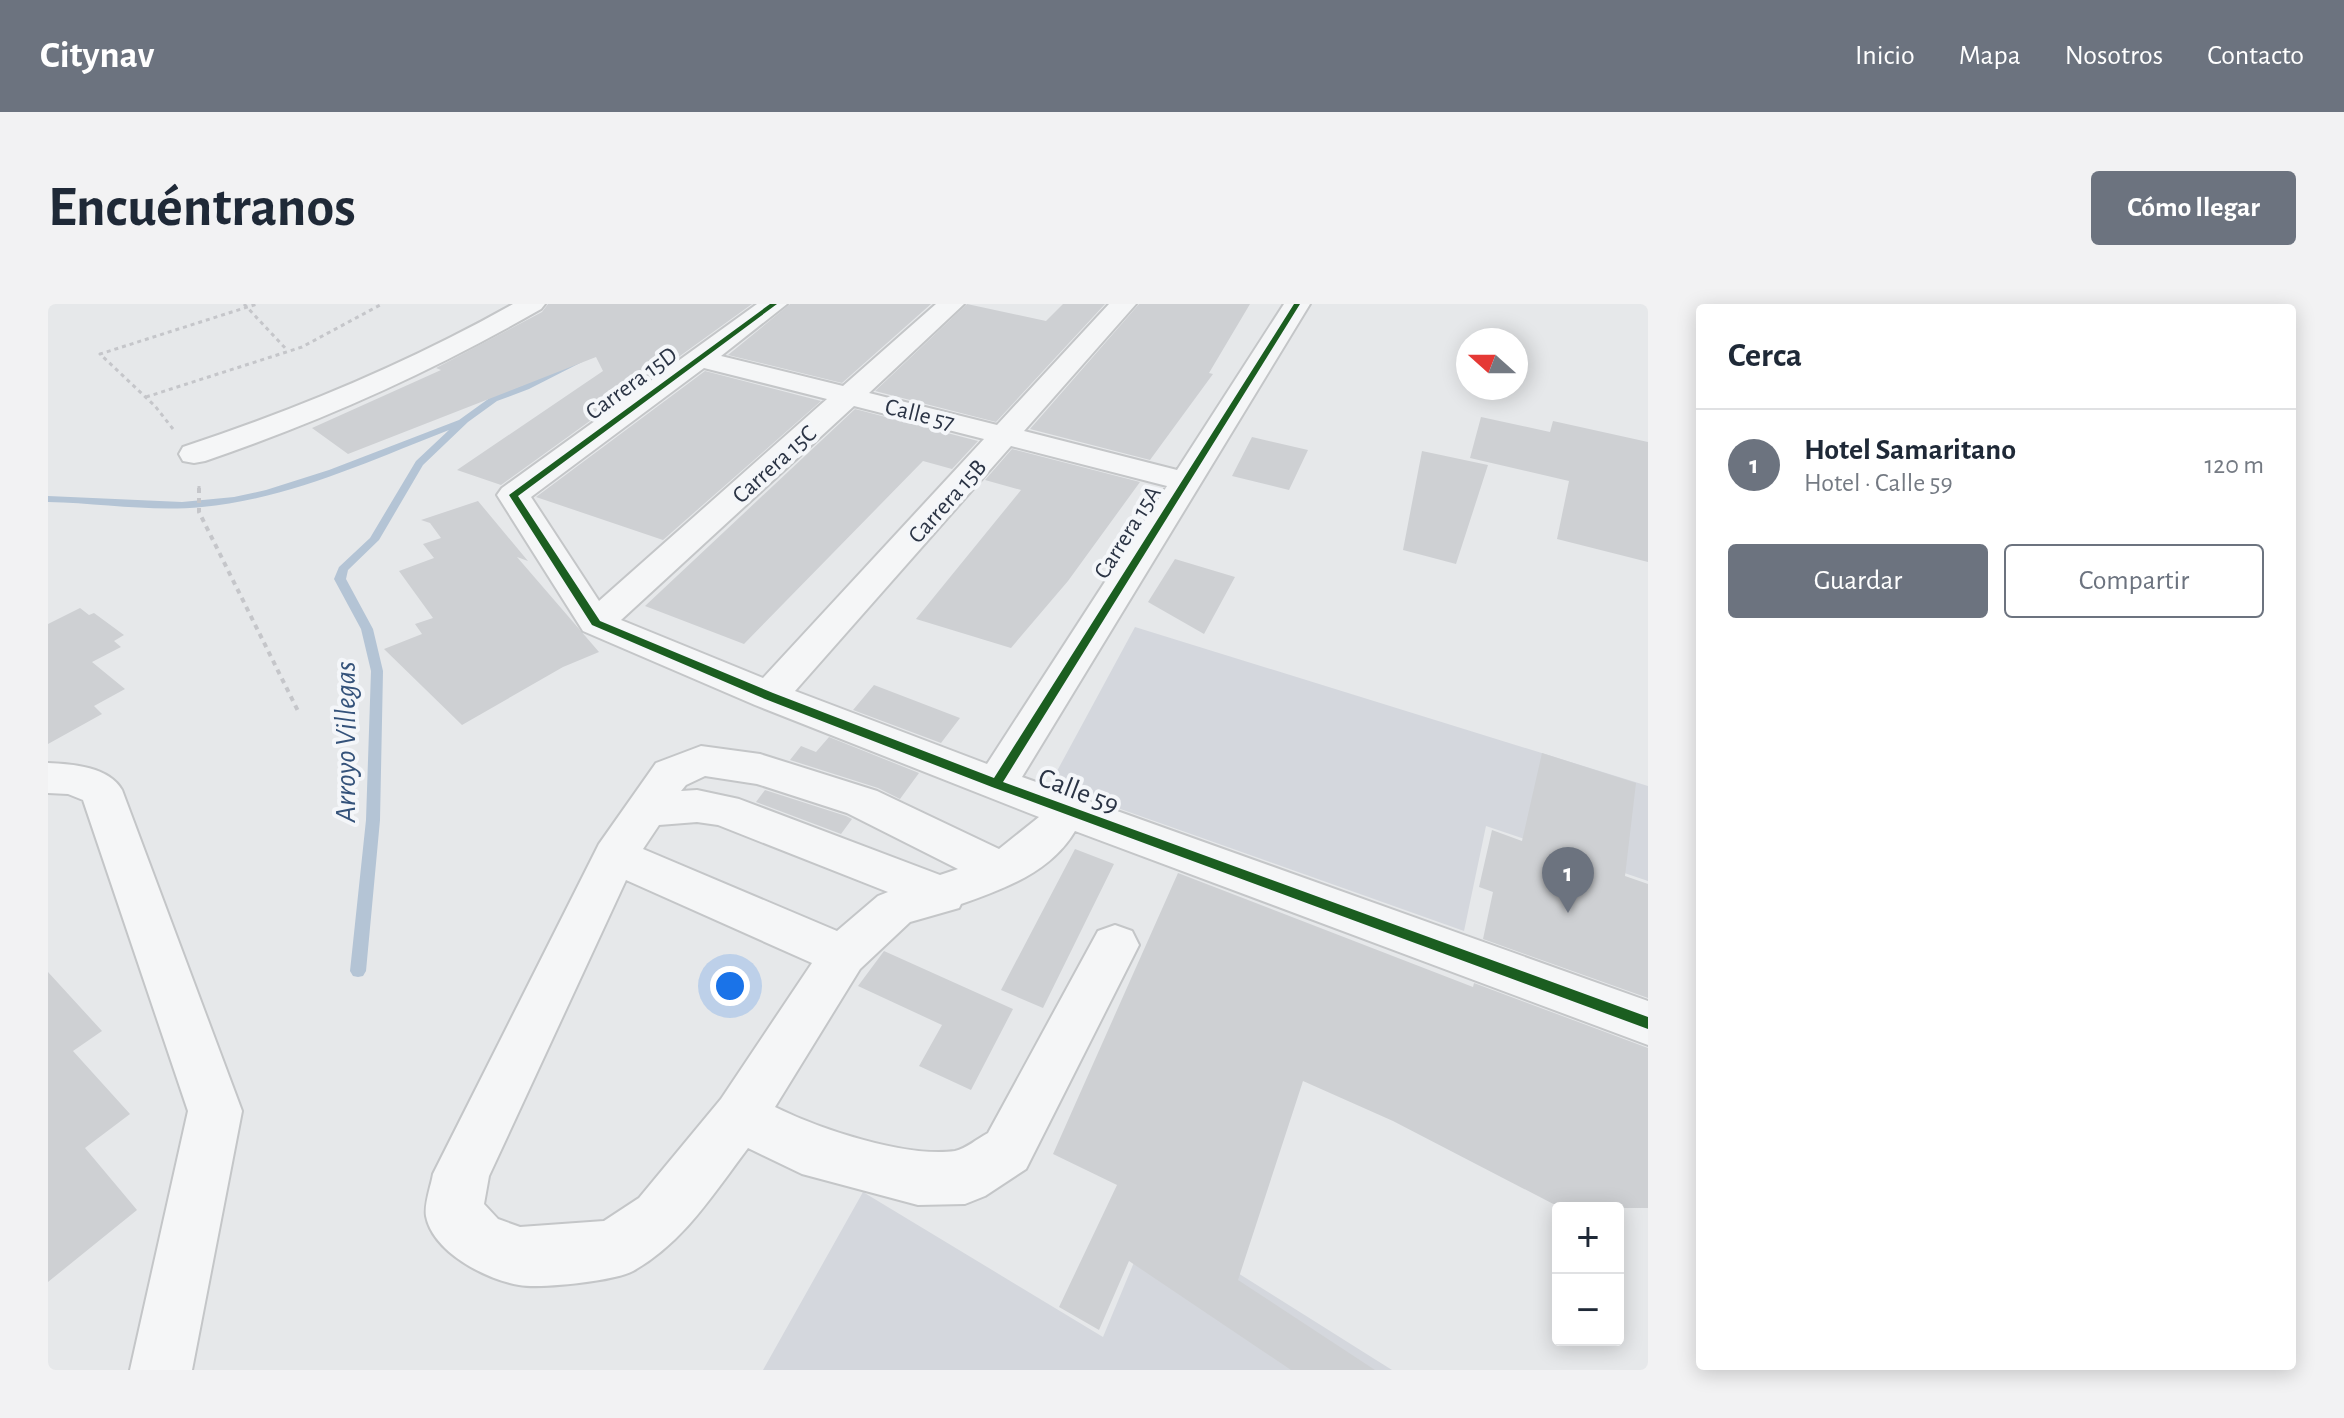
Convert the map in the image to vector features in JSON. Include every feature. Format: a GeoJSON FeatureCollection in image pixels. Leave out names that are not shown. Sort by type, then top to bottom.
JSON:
{"type":"FeatureCollection","features":[{"type":"Feature","properties":{"kind":"street"},"geometry":{"type":"LineString","coordinates":[[194,454],[249,437],[401,374],[532,304]]}},
{"type":"Feature","properties":{"kind":"street","name":"Carrera 15D"},"geometry":{"type":"LineString","coordinates":[[596,623],[513,495],[774,304]]}},
{"type":"Feature","properties":{"kind":"street","name":"Carrera 15C"},"geometry":{"type":"LineString","coordinates":[[596,623],[951,304]]}},
{"type":"Feature","properties":{"kind":"street","name":"Carrera 15B"},"geometry":{"type":"LineString","coordinates":[[769,696],[1123,304]]}},
{"type":"Feature","properties":{"kind":"street","name":"Carrera 15A"},"geometry":{"type":"LineString","coordinates":[[996,784],[1297,304]]}},
{"type":"Feature","properties":{"kind":"street","name":"Calle 57"},"geometry":{"type":"LineString","coordinates":[[701,359],[1185,481]]}},
{"type":"Feature","properties":{"kind":"street","name":"Calle 59"},"geometry":{"type":"LineString","coordinates":[[596,623],[769,696],[996,784],[1648,1023]]}},
{"type":"Feature","properties":{"kind":"street"},"geometry":{"type":"LineString","coordinates":[[1003,871],[862,802],[760,769],[701,761],[671,774],[615,856],[461,1174],[454,1214],[479,1241],[520,1256],[612,1250],[659,1218],[740,1116],[843,955],[894,909],[943,895],[1003,871],[1052,832],[1065,810]]}},
{"type":"Feature","properties":{"kind":"street"},"geometry":{"type":"LineString","coordinates":[[48,778],[72,779],[101,790],[215,1111],[161,1370]]}},
{"type":"Feature","properties":{"kind":"street"},"geometry":{"type":"LineString","coordinates":[[646,810],[697,806],[724,810],[943,895]]}},
{"type":"Feature","properties":{"kind":"street"},"geometry":{"type":"LineString","coordinates":[[615,856],[843,955]]}},
{"type":"Feature","properties":{"kind":"street"},"geometry":{"type":"LineString","coordinates":[[740,1116],[802,1148],[918,1178],[965,1177],[1007,1151],[1115,945]]}},
{"type":"Feature","properties":{"kind":"path"},"geometry":{"type":"LineString","coordinates":[[244,304],[287,350]]}},
{"type":"Feature","properties":{"kind":"path"},"geometry":{"type":"LineString","coordinates":[[257,304],[100,354],[145,397],[198,459],[199,512],[299,713]]}},
{"type":"Feature","properties":{"kind":"path"},"geometry":{"type":"LineString","coordinates":[[145,397],[302,347],[382,304]]}},
{"type":"Feature","properties":{"kind":"shaded area"},"geometry":{"type":"Polygon","coordinates":[[[1135,627],[1648,786],[1648,881],[1486,826],[1464,931],[1050,784],[1135,627]]]}},
{"type":"Feature","properties":{"kind":"shaded area"},"geometry":{"type":"Polygon","coordinates":[[[863,1192],[1103,1337],[1152,1219],[1392,1370],[763,1370],[863,1192]]]}},
{"type":"Feature","properties":{"kind":"building"},"geometry":{"type":"Polygon","coordinates":[[[548,304],[752,304],[501,485],[457,470],[603,371],[596,357],[348,454],[312,428],[441,370],[436,368],[542,312],[548,304]]]}},
{"type":"Feature","properties":{"kind":"building"},"geometry":{"type":"Polygon","coordinates":[[[790,304],[931,304],[842,383],[728,355],[790,304]]]}},
{"type":"Feature","properties":{"kind":"building"},"geometry":{"type":"Polygon","coordinates":[[[967,304],[1046,321],[1063,304],[1105,304],[996,422],[875,391],[967,304]]]}},
{"type":"Feature","properties":{"kind":"building"},"geometry":{"type":"Polygon","coordinates":[[[1139,304],[1250,304],[1209,373],[1213,374],[1150,460],[1030,429],[1139,304]]]}},
{"type":"Feature","properties":{"kind":"building"},"geometry":{"type":"Polygon","coordinates":[[[705,371],[821,401],[663,540],[536,497],[705,371]]]}},
{"type":"Feature","properties":{"kind":"building"},"geometry":{"type":"Polygon","coordinates":[[[855,409],[978,441],[952,469],[923,461],[744,644],[645,606],[855,409]]]}},
{"type":"Feature","properties":{"kind":"building"},"geometry":{"type":"Polygon","coordinates":[[[1481,417],[1550,432],[1553,421],[1648,442],[1648,562],[1557,539],[1569,481],[1470,458],[1481,417]]]}},
{"type":"Feature","properties":{"kind":"building"},"geometry":{"type":"Polygon","coordinates":[[[1252,437],[1308,450],[1289,490],[1232,476],[1252,437]]]}},
{"type":"Feature","properties":{"kind":"building"},"geometry":{"type":"Polygon","coordinates":[[[1012,449],[1140,482],[1068,581],[1011,648],[916,619],[1021,490],[985,480],[1012,449]]]}},
{"type":"Feature","properties":{"kind":"building"},"geometry":{"type":"Polygon","coordinates":[[[1422,451],[1488,465],[1456,564],[1403,550],[1422,451]]]}},
{"type":"Feature","properties":{"kind":"building"},"geometry":{"type":"Polygon","coordinates":[[[478,501],[528,561],[517,557],[599,652],[563,667],[462,725],[384,649],[422,634],[415,624],[433,618],[399,571],[434,558],[423,544],[441,538],[430,523],[421,520],[478,501]]]}},
{"type":"Feature","properties":{"kind":"building"},"geometry":{"type":"Polygon","coordinates":[[[1175,559],[1235,577],[1204,634],[1148,602],[1175,559]]]}},
{"type":"Feature","properties":{"kind":"building"},"geometry":{"type":"Polygon","coordinates":[[[80,608],[89,615],[94,613],[124,635],[114,641],[121,647],[92,662],[125,689],[94,706],[102,714],[48,744],[48,624],[80,608]]]}},
{"type":"Feature","properties":{"kind":"building"},"geometry":{"type":"Polygon","coordinates":[[[874,685],[960,718],[941,743],[853,710],[874,685]]]}},
{"type":"Feature","properties":{"kind":"building"},"geometry":{"type":"Polygon","coordinates":[[[829,737],[919,773],[900,799],[878,788],[790,760],[801,746],[816,752],[829,737]]]}},
{"type":"Feature","properties":{"kind":"building"},"geometry":{"type":"Polygon","coordinates":[[[1542,753],[1636,783],[1625,876],[1648,884],[1648,998],[1483,939],[1493,892],[1479,887],[1492,830],[1522,841],[1542,753]]]}},
{"type":"Feature","properties":{"kind":"building"},"geometry":{"type":"Polygon","coordinates":[[[765,790],[852,819],[841,834],[756,802],[765,790]]]}},
{"type":"Feature","properties":{"kind":"building"},"geometry":{"type":"Polygon","coordinates":[[[1075,849],[1114,864],[1043,1008],[1001,990],[1075,849]]]}},
{"type":"Feature","properties":{"kind":"building"},"geometry":{"type":"Polygon","coordinates":[[[1178,873],[1473,987],[1474,983],[1648,1048],[1648,1208],[1624,1208],[1624,1202],[1552,1203],[1393,1121],[1303,1081],[1238,1280],[1375,1370],[1291,1370],[1129,1261],[1099,1330],[1059,1307],[1117,1185],[1053,1154],[1178,873]]]}},
{"type":"Feature","properties":{"kind":"building"},"geometry":{"type":"Polygon","coordinates":[[[884,951],[1013,1009],[971,1090],[919,1066],[942,1025],[858,986],[884,951]]]}},
{"type":"Feature","properties":{"kind":"building"},"geometry":{"type":"Polygon","coordinates":[[[48,972],[102,1031],[73,1051],[130,1114],[85,1148],[137,1210],[48,1282],[48,972]]]}},
{"type":"Feature","properties":{"kind":"waterway","name":"Arroyo Villegas"},"geometry":{"type":"LineString","coordinates":[[358,971],[373,820],[377,671],[367,629],[340,579],[343,569],[374,540],[419,463],[465,420],[494,399],[526,387],[579,360]]}},
{"type":"Feature","properties":{"kind":"waterway"},"geometry":{"type":"LineString","coordinates":[[48,499],[163,505],[234,500],[300,483],[458,423]]}},
{"type":"Feature","properties":{"kind":"cycle path"},"geometry":{"type":"LineString","coordinates":[[774,304],[513,495],[596,623],[769,696],[1065,810],[1648,1023]]}},
{"type":"Feature","properties":{"kind":"cycle path"},"geometry":{"type":"LineString","coordinates":[[996,784],[1297,304]]}},
{"type":"Feature","properties":{"kind":"place","name":"Hotel Samaritano"},"geometry":{"type":"Point","coordinates":[1568,913]}}]}
